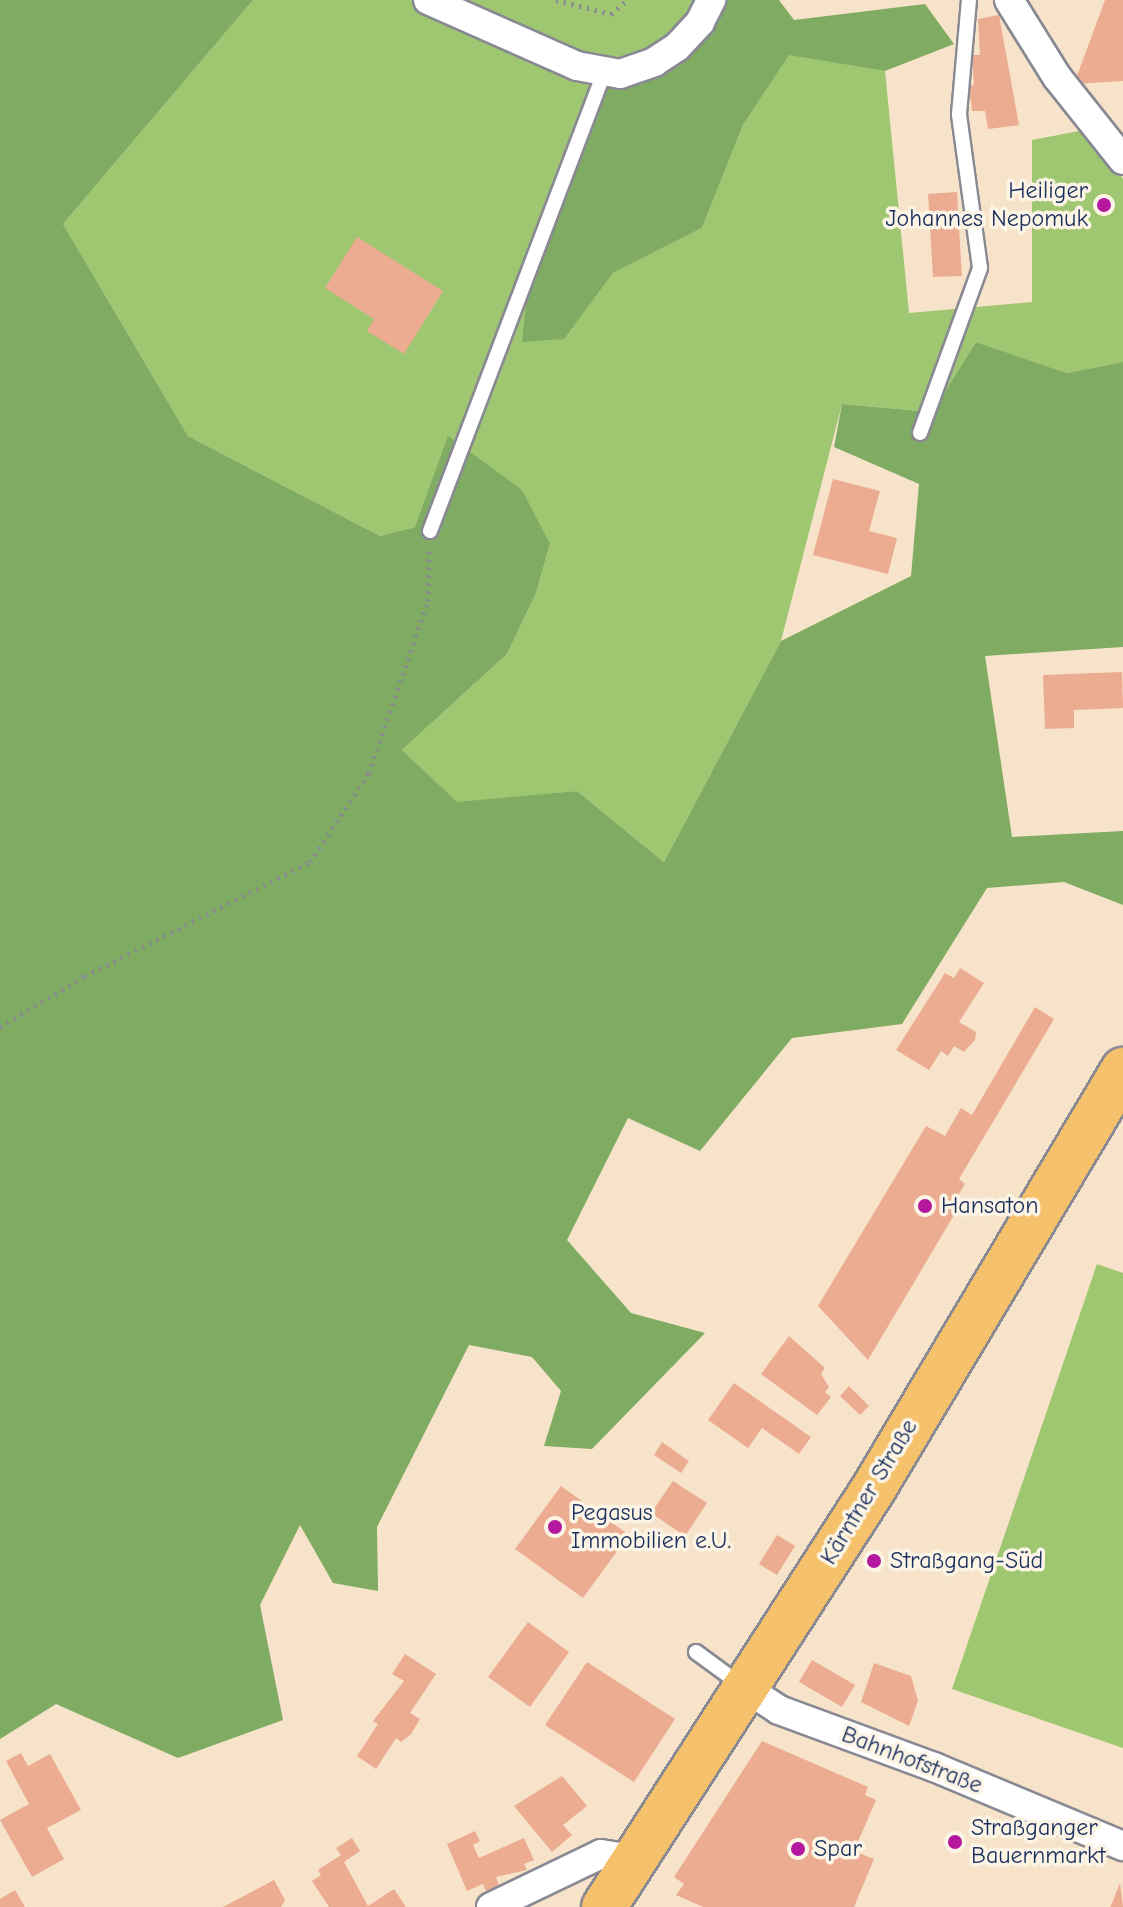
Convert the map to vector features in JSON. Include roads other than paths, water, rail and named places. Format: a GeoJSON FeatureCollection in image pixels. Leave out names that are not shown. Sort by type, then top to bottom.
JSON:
{"type":"FeatureCollection","features":[{"type":"Feature","properties":{"kind":"main road","name":"Kärntner Straße"},"geometry":{"type":"LineString","coordinates":[[604,1907],[747,1689],[1123,1070]]}},
{"type":"Feature","properties":{"kind":"street"},"geometry":{"type":"LineString","coordinates":[[428,0],[548,55],[620,74],[654,62],[700,22],[711,0]]}},
{"type":"Feature","properties":{"kind":"street"},"geometry":{"type":"LineString","coordinates":[[1009,0],[1057,77],[1123,160]]}},
{"type":"Feature","properties":{"kind":"street","name":"Bahnhofstraße"},"geometry":{"type":"LineString","coordinates":[[747,1689],[779,1710],[934,1767],[1123,1846]]}},
{"type":"Feature","properties":{"kind":"street"},"geometry":{"type":"LineString","coordinates":[[509,1904],[601,1854],[633,1859]]}},
{"type":"Feature","properties":{"kind":"lane"},"geometry":{"type":"LineString","coordinates":[[920,433],[980,268],[959,114],[969,0]]}},
{"type":"Feature","properties":{"kind":"lane"},"geometry":{"type":"LineString","coordinates":[[430,531],[602,87],[604,72]]}},
{"type":"Feature","properties":{"kind":"lane"},"geometry":{"type":"LineString","coordinates":[[696,1652],[747,1689]]}},
{"type":"Feature","properties":{"kind":"place","name":"Heiliger Johannes Nepomuk"},"geometry":{"type":"Point","coordinates":[1104,205]}},
{"type":"Feature","properties":{"kind":"place","name":"Hansaton"},"geometry":{"type":"Point","coordinates":[925,1206]}},
{"type":"Feature","properties":{"kind":"place","name":"Pegasus Immobilien e.U."},"geometry":{"type":"Point","coordinates":[555,1527]}},
{"type":"Feature","properties":{"kind":"place","name":"Straßgang-Süd"},"geometry":{"type":"Point","coordinates":[874,1561]}},
{"type":"Feature","properties":{"kind":"place","name":"Straßganger Bauernmarkt"},"geometry":{"type":"Point","coordinates":[955,1842]}},
{"type":"Feature","properties":{"kind":"place","name":"Spar"},"geometry":{"type":"Point","coordinates":[798,1849]}}]}
